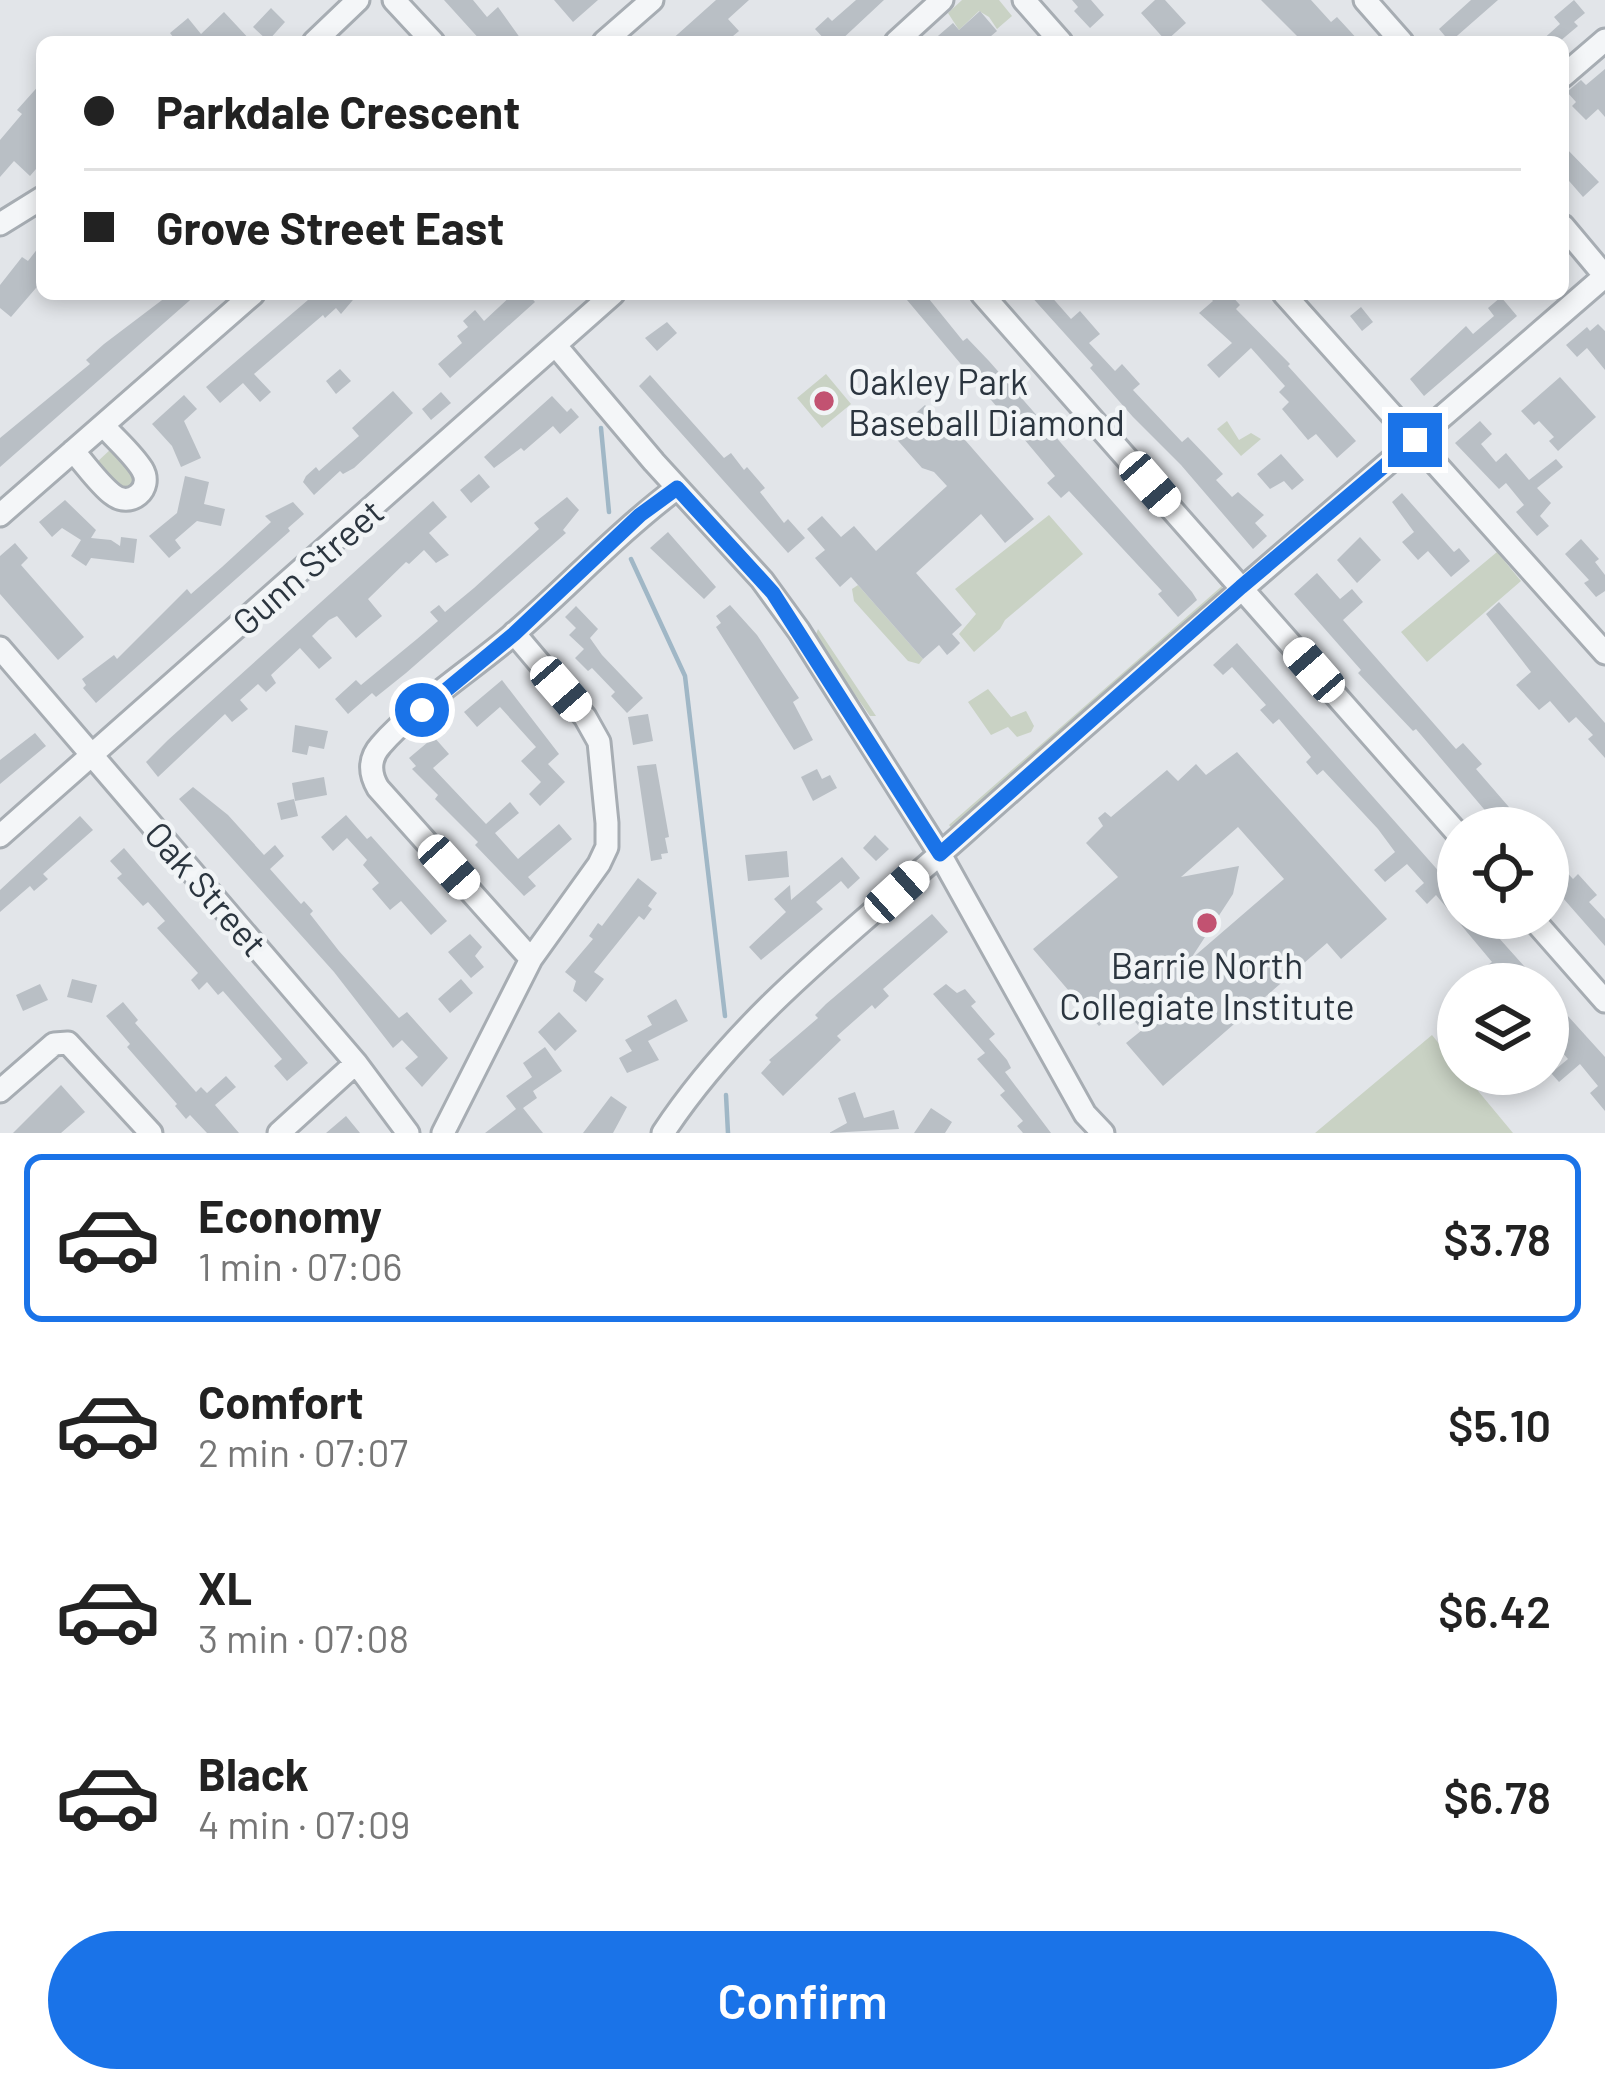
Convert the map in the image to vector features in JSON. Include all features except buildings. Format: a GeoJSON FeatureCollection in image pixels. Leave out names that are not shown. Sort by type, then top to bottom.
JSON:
{"type":"FeatureCollection","features":[{"type":"Feature","properties":{"kind":"street"},"geometry":{"type":"LineString","coordinates":[[320,36],[358,0]]}},
{"type":"Feature","properties":{"kind":"street"},"geometry":{"type":"LineString","coordinates":[[394,0],[427,36]]}},
{"type":"Feature","properties":{"kind":"street"},"geometry":{"type":"LineString","coordinates":[[611,36],[652,0]]}},
{"type":"Feature","properties":{"kind":"street"},"geometry":{"type":"LineString","coordinates":[[903,36],[942,0]]}},
{"type":"Feature","properties":{"kind":"street"},"geometry":{"type":"LineString","coordinates":[[1024,0],[1056,36]]}},
{"type":"Feature","properties":{"kind":"street"},"geometry":{"type":"LineString","coordinates":[[1365,0],[1397,36]]}},
{"type":"Feature","properties":{"kind":"street"},"geometry":{"type":"LineString","coordinates":[[1569,71],[1605,40]]}},
{"type":"Feature","properties":{"kind":"street"},"geometry":{"type":"LineString","coordinates":[[0,224],[36,201]]}},
{"type":"Feature","properties":{"kind":"street"},"geometry":{"type":"LineString","coordinates":[[663,1133],[759,1013],[1241,587],[1605,276],[1569,233]]}},
{"type":"Feature","properties":{"kind":"street"},"geometry":{"type":"LineString","coordinates":[[0,515],[246,300]]}},
{"type":"Feature","properties":{"kind":"street","name":"Gunn Street"},"geometry":{"type":"LineString","coordinates":[[0,836],[606,300]]}},
{"type":"Feature","properties":{"kind":"street"},"geometry":{"type":"LineString","coordinates":[[987,300],[1437,810]]}},
{"type":"Feature","properties":{"kind":"street"},"geometry":{"type":"LineString","coordinates":[[1289,300],[1605,652]]}},
{"type":"Feature","properties":{"kind":"street"},"geometry":{"type":"LineString","coordinates":[[556,346],[773,593],[940,854],[1085,1114],[1103,1133]]}},
{"type":"Feature","properties":{"kind":"street"},"geometry":{"type":"LineString","coordinates":[[74,451],[115,496],[129,500],[139,495],[146,483],[142,470],[103,425]]}},
{"type":"Feature","properties":{"kind":"street"},"geometry":{"type":"LineString","coordinates":[[531,959],[378,788],[371,769],[379,747],[514,634],[640,515],[677,488]]}},
{"type":"Feature","properties":{"kind":"street"},"geometry":{"type":"LineString","coordinates":[[443,1133],[531,959],[602,860],[607,823],[602,758],[592,727],[514,634]]}},
{"type":"Feature","properties":{"kind":"street","name":"Oak Street"},"geometry":{"type":"LineString","coordinates":[[0,648],[356,1063],[408,1133]]}},
{"type":"Feature","properties":{"kind":"street"},"geometry":{"type":"LineString","coordinates":[[1550,939],[1605,1001]]}},
{"type":"Feature","properties":{"kind":"street"},"geometry":{"type":"LineString","coordinates":[[0,1091],[44,1051],[68,1043],[151,1133]]}},
{"type":"Feature","properties":{"kind":"street"},"geometry":{"type":"LineString","coordinates":[[279,1133],[356,1063]]}},
{"type":"Feature","properties":{"kind":"green space"},"geometry":{"type":"Polygon","coordinates":[[[962,0],[999,0],[1012,16],[997,29],[979,11],[959,30],[948,13],[962,0]]]}},
{"type":"Feature","properties":{"kind":"green space","name":"Oakley Park Baseball Diamond"},"geometry":{"type":"Polygon","coordinates":[[[826,374],[851,404],[822,428],[797,398],[826,374]]]}},
{"type":"Feature","properties":{"kind":"green space"},"geometry":{"type":"Polygon","coordinates":[[[1227,421],[1239,440],[1251,433],[1261,439],[1241,456],[1217,429],[1227,421]]]}},
{"type":"Feature","properties":{"kind":"green space"},"geometry":{"type":"Polygon","coordinates":[[[112,448],[135,474],[136,485],[129,490],[116,487],[96,463],[112,448]]]}},
{"type":"Feature","properties":{"kind":"green space"},"geometry":{"type":"Polygon","coordinates":[[[1049,515],[1083,554],[974,652],[959,634],[976,614],[955,589],[1049,515]]]}},
{"type":"Feature","properties":{"kind":"green space"},"geometry":{"type":"Polygon","coordinates":[[[1497,552],[1521,581],[1427,662],[1401,632],[1497,552]]]}},
{"type":"Feature","properties":{"kind":"green space"},"geometry":{"type":"Polygon","coordinates":[[[858,585],[923,659],[919,664],[908,661],[854,601],[852,589],[858,585]]]}},
{"type":"Feature","properties":{"kind":"green space"},"geometry":{"type":"Polygon","coordinates":[[[1222,586],[1222,595],[953,830],[949,825],[1222,586]]]}},
{"type":"Feature","properties":{"kind":"green space"},"geometry":{"type":"Polygon","coordinates":[[[818,629],[876,716],[870,716],[815,637],[818,629]]]}},
{"type":"Feature","properties":{"kind":"green space"},"geometry":{"type":"Polygon","coordinates":[[[988,689],[1011,717],[1026,711],[1034,726],[1031,732],[1017,737],[1008,727],[991,735],[968,702],[988,689]]]}},
{"type":"Feature","properties":{"kind":"green space"},"geometry":{"type":"Polygon","coordinates":[[[1432,1035],[1437,1041],[1437,1095],[1481,1095],[1513,1133],[1315,1133],[1432,1035]]]}},
{"type":"Feature","properties":{"kind":"waterway"},"geometry":{"type":"LineString","coordinates":[[601,428],[609,512]]}},
{"type":"Feature","properties":{"kind":"waterway"},"geometry":{"type":"LineString","coordinates":[[631,559],[685,676],[725,1016]]}},
{"type":"Feature","properties":{"kind":"waterway"},"geometry":{"type":"LineString","coordinates":[[726,1095],[728,1133]]}},
{"type":"Feature","properties":{"kind":"place","name":"Oakley Park Baseball Diamond"},"geometry":{"type":"Point","coordinates":[824,401]}},
{"type":"Feature","properties":{"kind":"place","name":"Barrie North Collegiate Institute"},"geometry":{"type":"Point","coordinates":[1207,923]}},
{"type":"Feature","properties":{"kind":"route"},"geometry":{"type":"LineString","coordinates":[[422,710],[514,634],[640,515],[677,488],[773,593],[940,854],[1415,440]]}}]}
